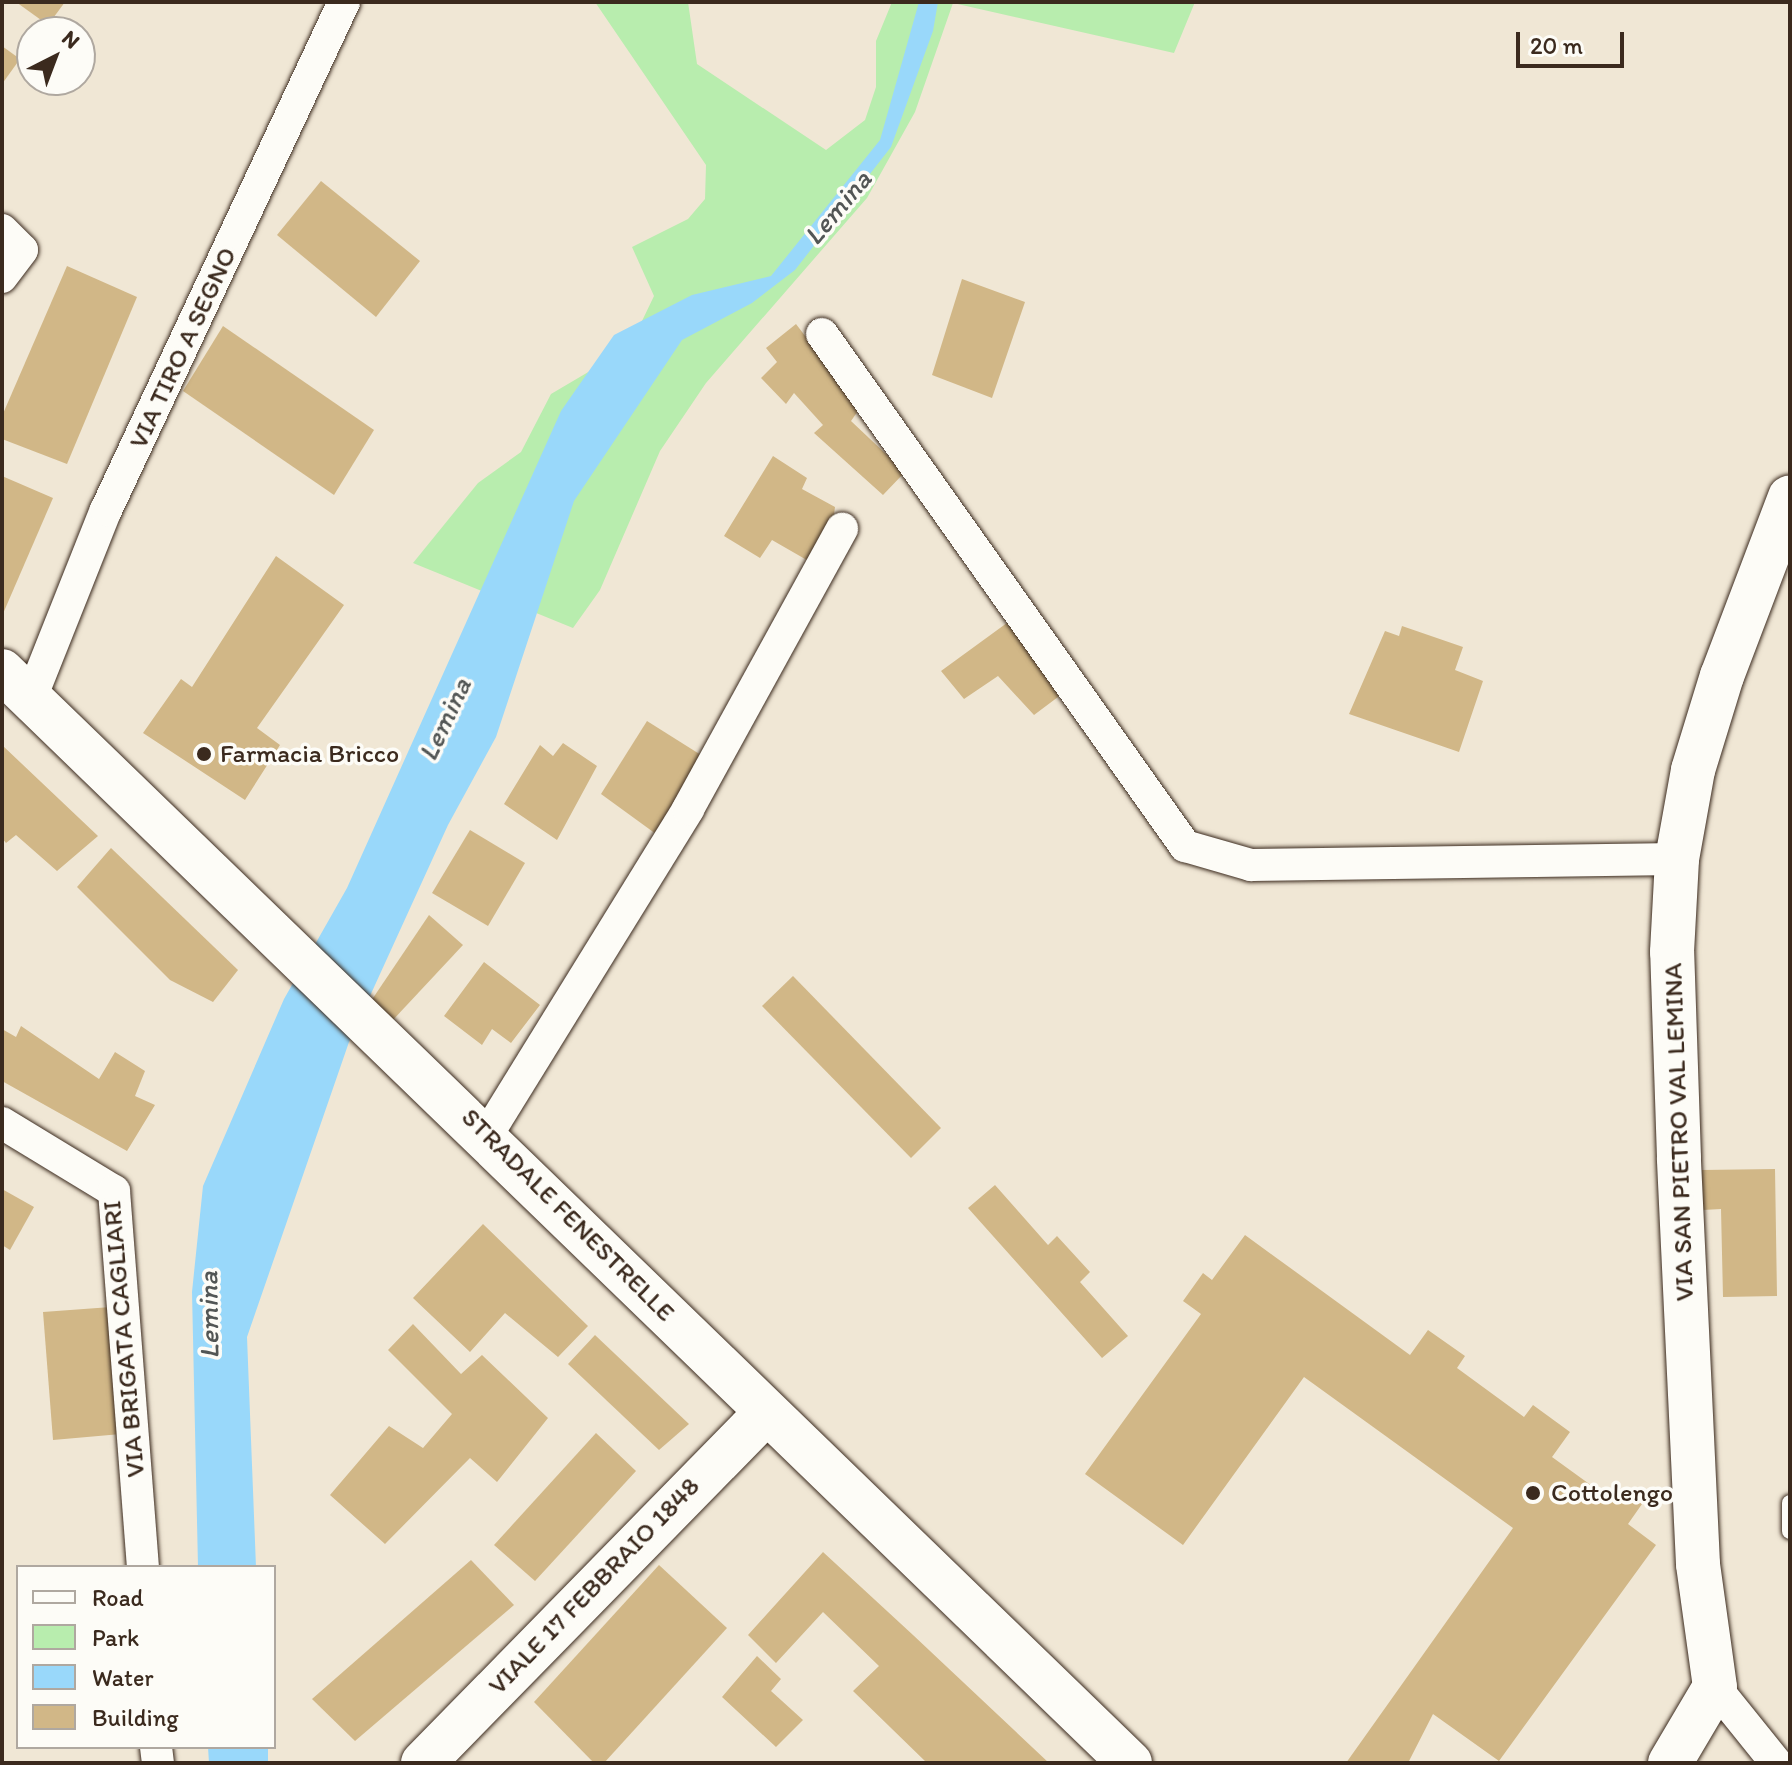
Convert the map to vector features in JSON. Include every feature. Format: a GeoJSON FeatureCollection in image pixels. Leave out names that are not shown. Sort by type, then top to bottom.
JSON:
{"type":"FeatureCollection","features":[{"type":"Feature","properties":{"kind":"street","name":"VIA TIRO A SEGNO"},"geometry":{"type":"LineString","coordinates":[[17,684],[106,510],[344,2]]}},
{"type":"Feature","properties":{"kind":"street"},"geometry":{"type":"LineString","coordinates":[[2,230],[22,250],[2,277]]}},
{"type":"Feature","properties":{"kind":"street"},"geometry":{"type":"LineString","coordinates":[[822,334],[1185,846],[1251,865],[1677,859]]}},
{"type":"Feature","properties":{"kind":"street","name":"VIA SAN PIETRO VAL LEMINA"},"geometry":{"type":"LineString","coordinates":[[1715,1687],[1698,1564],[1672,952],[1677,859],[1693,770],[1718,689],[1790,497]]}},
{"type":"Feature","properties":{"kind":"street"},"geometry":{"type":"LineString","coordinates":[[487,1135],[688,809],[842,529]]}},
{"type":"Feature","properties":{"kind":"street","name":"STRADALE FENESTRELLE"},"geometry":{"type":"LineString","coordinates":[[17,684],[290,943],[767,1412],[1130,1763]]}},
{"type":"Feature","properties":{"kind":"street","name":"VIA BRIGATA CAGLIARI"},"geometry":{"type":"LineString","coordinates":[[2,1123],[114,1191],[143,1565]]}},
{"type":"Feature","properties":{"kind":"street","name":"VIALE 17 FEBBRAIO 1848"},"geometry":{"type":"LineString","coordinates":[[423,1763],[767,1412]]}},
{"type":"Feature","properties":{"kind":"street"},"geometry":{"type":"LineString","coordinates":[[1670,1763],[1715,1687],[1776,1763]]}},
{"type":"Feature","properties":{"kind":"lane"},"geometry":{"type":"LineString","coordinates":[[1790,1503],[1790,1531]]}},
{"type":"Feature","properties":{"kind":"green space"},"geometry":{"type":"Polygon","coordinates":[[[595,2],[688,2],[697,64],[826,150],[865,120],[876,87],[876,41],[892,2],[1195,2],[1174,53],[953,3],[915,112],[867,198],[706,383],[660,451],[600,590],[573,628],[413,563],[478,483],[521,452],[551,394],[629,348],[654,296],[632,247],[688,219],[705,199],[706,165],[595,2]]]}},
{"type":"Feature","properties":{"kind":"water","name":"Lemina"},"geometry":{"type":"Polygon","coordinates":[[[919,2],[938,2],[933,31],[891,147],[795,270],[752,303],[682,340],[574,501],[496,737],[448,825],[349,1042],[247,1337],[256,1565],[198,1565],[192,1292],[203,1186],[284,999],[347,888],[561,411],[614,335],[692,295],[771,276],[880,140],[919,2]]]}},
{"type":"Feature","properties":{"kind":"water"},"geometry":{"type":"Polygon","coordinates":[[[208,1749],[268,1749],[268,1763],[209,1763],[208,1749]]]}},
{"type":"Feature","properties":{"kind":"building"},"geometry":{"type":"Polygon","coordinates":[[[16,2],[65,2],[55,16],[35,16],[16,2]]]}},
{"type":"Feature","properties":{"kind":"building"},"geometry":{"type":"Polygon","coordinates":[[[2,46],[16,56],[16,65],[2,84],[2,46]]]}},
{"type":"Feature","properties":{"kind":"building"},"geometry":{"type":"Polygon","coordinates":[[[321,181],[420,261],[376,317],[277,235],[321,181]]]}},
{"type":"Feature","properties":{"kind":"building"},"geometry":{"type":"Polygon","coordinates":[[[67,266],[137,297],[67,464],[2,439],[2,416],[67,266]]]}},
{"type":"Feature","properties":{"kind":"building"},"geometry":{"type":"Polygon","coordinates":[[[962,279],[1025,302],[992,398],[932,375],[962,279]]]}},
{"type":"Feature","properties":{"kind":"building"},"geometry":{"type":"Polygon","coordinates":[[[796,324],[860,408],[851,421],[905,472],[883,495],[814,433],[823,425],[794,393],[786,404],[761,378],[777,362],[766,348],[796,324]]]}},
{"type":"Feature","properties":{"kind":"building"},"geometry":{"type":"Polygon","coordinates":[[[223,326],[374,430],[334,495],[183,391],[223,326]]]}},
{"type":"Feature","properties":{"kind":"building"},"geometry":{"type":"Polygon","coordinates":[[[773,456],[807,478],[802,489],[835,507],[832,529],[812,563],[772,540],[760,558],[724,536],[773,456]]]}},
{"type":"Feature","properties":{"kind":"building"},"geometry":{"type":"Polygon","coordinates":[[[2,476],[53,498],[2,616],[2,476]]]}},
{"type":"Feature","properties":{"kind":"building"},"geometry":{"type":"Polygon","coordinates":[[[276,556],[344,605],[257,728],[280,745],[245,800],[143,733],[181,679],[192,687],[276,556]]]}},
{"type":"Feature","properties":{"kind":"building"},"geometry":{"type":"Polygon","coordinates":[[[1011,620],[1062,694],[1034,715],[998,676],[964,699],[941,671],[1011,620]]]}},
{"type":"Feature","properties":{"kind":"building"},"geometry":{"type":"Polygon","coordinates":[[[1402,626],[1463,647],[1455,670],[1483,681],[1459,752],[1349,714],[1385,631],[1399,636],[1402,626]]]}},
{"type":"Feature","properties":{"kind":"building"},"geometry":{"type":"Polygon","coordinates":[[[647,721],[701,755],[656,834],[601,794],[647,721]]]}},
{"type":"Feature","properties":{"kind":"building"},"geometry":{"type":"Polygon","coordinates":[[[563,743],[597,766],[557,840],[504,804],[540,745],[553,756],[563,743]]]}},
{"type":"Feature","properties":{"kind":"building"},"geometry":{"type":"Polygon","coordinates":[[[2,745],[98,836],[57,871],[16,835],[6,843],[2,838],[2,745]]]}},
{"type":"Feature","properties":{"kind":"building"},"geometry":{"type":"Polygon","coordinates":[[[470,830],[525,863],[488,926],[432,893],[470,830]]]}},
{"type":"Feature","properties":{"kind":"building"},"geometry":{"type":"Polygon","coordinates":[[[111,848],[238,970],[213,1002],[170,980],[77,887],[111,848]]]}},
{"type":"Feature","properties":{"kind":"building"},"geometry":{"type":"Polygon","coordinates":[[[429,915],[463,945],[392,1021],[371,1001],[429,915]]]}},
{"type":"Feature","properties":{"kind":"building"},"geometry":{"type":"Polygon","coordinates":[[[484,962],[540,1005],[511,1043],[492,1029],[482,1045],[444,1016],[484,962]]]}},
{"type":"Feature","properties":{"kind":"building"},"geometry":{"type":"Polygon","coordinates":[[[793,976],[941,1128],[911,1158],[762,1006],[793,976]]]}},
{"type":"Feature","properties":{"kind":"building"},"geometry":{"type":"Polygon","coordinates":[[[21,1026],[99,1079],[115,1052],[145,1071],[135,1096],[155,1105],[127,1151],[2,1081],[2,1029],[16,1037],[21,1026]]]}},
{"type":"Feature","properties":{"kind":"building"},"geometry":{"type":"Polygon","coordinates":[[[1775,1169],[1777,1296],[1723,1297],[1721,1209],[1703,1210],[1702,1170],[1775,1169]]]}},
{"type":"Feature","properties":{"kind":"building"},"geometry":{"type":"Polygon","coordinates":[[[995,1185],[1048,1245],[1057,1236],[1090,1272],[1080,1282],[1128,1336],[1102,1358],[968,1208],[995,1185]]]}},
{"type":"Feature","properties":{"kind":"building"},"geometry":{"type":"Polygon","coordinates":[[[2,1189],[34,1207],[10,1250],[2,1245],[2,1189]]]}},
{"type":"Feature","properties":{"kind":"building"},"geometry":{"type":"Polygon","coordinates":[[[483,1224],[588,1326],[558,1357],[505,1313],[470,1352],[413,1298],[483,1224]]]}},
{"type":"Feature","properties":{"kind":"building","name":"Cottolengo"},"geometry":{"type":"Polygon","coordinates":[[[1245,1235],[1410,1355],[1428,1330],[1465,1356],[1457,1368],[1524,1417],[1533,1405],[1570,1432],[1552,1457],[1610,1499],[1619,1487],[1642,1504],[1628,1524],[1656,1545],[1499,1761],[1433,1714],[1408,1763],[1346,1763],[1513,1528],[1304,1377],[1183,1545],[1085,1474],[1201,1314],[1183,1301],[1203,1273],[1212,1280],[1245,1235]]]}},
{"type":"Feature","properties":{"kind":"building"},"geometry":{"type":"Polygon","coordinates":[[[111,1307],[121,1434],[53,1440],[43,1312],[111,1307]]]}},
{"type":"Feature","properties":{"kind":"building"},"geometry":{"type":"Polygon","coordinates":[[[413,1324],[461,1374],[482,1355],[548,1418],[497,1482],[470,1458],[385,1544],[330,1495],[389,1426],[423,1448],[452,1414],[388,1350],[413,1324]]]}},
{"type":"Feature","properties":{"kind":"building"},"geometry":{"type":"Polygon","coordinates":[[[595,1335],[689,1424],[659,1450],[568,1364],[595,1335]]]}},
{"type":"Feature","properties":{"kind":"building"},"geometry":{"type":"Polygon","coordinates":[[[596,1433],[636,1471],[535,1581],[494,1545],[596,1433]]]}},
{"type":"Feature","properties":{"kind":"building"},"geometry":{"type":"Polygon","coordinates":[[[823,1552],[1049,1763],[927,1763],[853,1691],[879,1666],[823,1612],[776,1663],[748,1635],[823,1552]]]}},
{"type":"Feature","properties":{"kind":"building"},"geometry":{"type":"Polygon","coordinates":[[[471,1560],[514,1605],[355,1741],[312,1699],[471,1560]]]}},
{"type":"Feature","properties":{"kind":"building"},"geometry":{"type":"Polygon","coordinates":[[[659,1565],[727,1628],[604,1763],[594,1763],[534,1702],[659,1565]]]}},
{"type":"Feature","properties":{"kind":"building"},"geometry":{"type":"Polygon","coordinates":[[[757,1656],[781,1679],[771,1691],[803,1720],[776,1747],[722,1697],[757,1656]]]}},
{"type":"Feature","properties":{"kind":"place","name":"Farmacia Bricco"},"geometry":{"type":"Point","coordinates":[204,754]}},
{"type":"Feature","properties":{"kind":"place","name":"Cottolengo"},"geometry":{"type":"Point","coordinates":[1533,1493]}}]}
